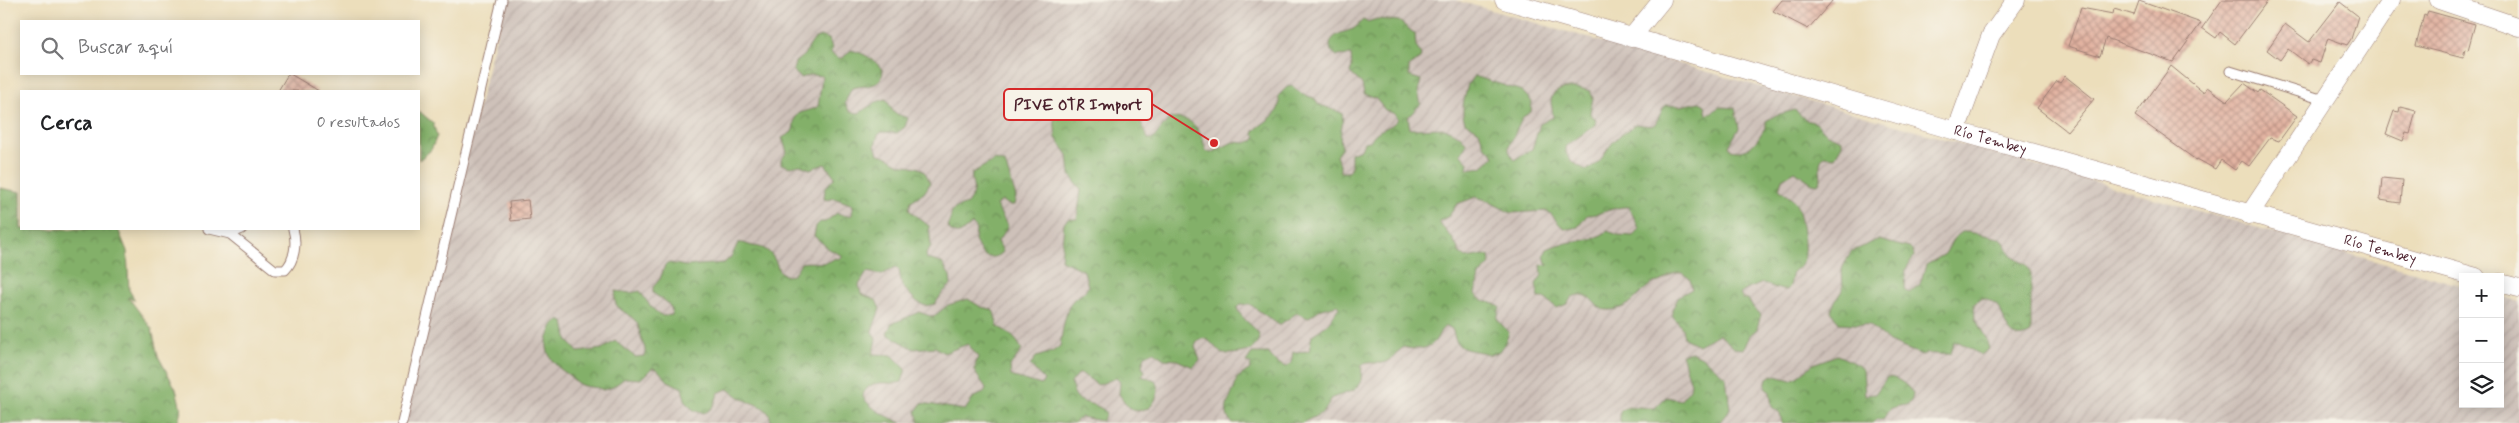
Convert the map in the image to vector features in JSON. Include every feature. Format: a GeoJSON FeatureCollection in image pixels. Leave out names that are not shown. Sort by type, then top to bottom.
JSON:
{"type":"FeatureCollection","features":[{"type":"Feature","properties":{"kind":"street","name":"Río Tembey"},"geometry":{"type":"LineString","coordinates":[[1504,0],[1956,132],[2461,273]]}},
{"type":"Feature","properties":{"kind":"street"},"geometry":{"type":"LineString","coordinates":[[1631,38],[1662,0]]}},
{"type":"Feature","properties":{"kind":"street"},"geometry":{"type":"LineString","coordinates":[[1956,132],[1991,35],[2016,0]]}},
{"type":"Feature","properties":{"kind":"street"},"geometry":{"type":"LineString","coordinates":[[2249,215],[2391,0]]}},
{"type":"Feature","properties":{"kind":"street"},"geometry":{"type":"LineString","coordinates":[[2439,0],[2519,27]]}},
{"type":"Feature","properties":{"kind":"street"},"geometry":{"type":"LineString","coordinates":[[2504,284],[2519,288]]}},
{"type":"Feature","properties":{"kind":"lane"},"geometry":{"type":"LineString","coordinates":[[402,423],[502,0]]}},
{"type":"Feature","properties":{"kind":"lane"},"geometry":{"type":"LineString","coordinates":[[2230,71],[2324,100]]}},
{"type":"Feature","properties":{"kind":"lane"},"geometry":{"type":"LineString","coordinates":[[213,230],[230,234],[275,270],[285,270],[292,263],[296,238],[294,230]]}},
{"type":"Feature","properties":{"kind":"lane"},"geometry":{"type":"LineString","coordinates":[[230,234],[240,230]]}},
{"type":"Feature","properties":{"kind":"shaded area"},"geometry":{"type":"Polygon","coordinates":[[[505,0],[1455,0],[2459,285],[2459,408],[2504,408],[2504,297],[2519,302],[2519,423],[400,423],[505,0]]]}},
{"type":"Feature","properties":{"kind":"green space"},"geometry":{"type":"Polygon","coordinates":[[[1377,19],[1399,21],[1415,34],[1416,46],[1421,55],[1420,59],[1409,66],[1409,76],[1421,80],[1418,92],[1421,104],[1408,117],[1410,129],[1445,128],[1461,136],[1466,143],[1465,148],[1460,153],[1468,162],[1467,169],[1482,167],[1494,157],[1492,152],[1484,146],[1479,131],[1465,122],[1463,116],[1463,105],[1468,84],[1474,76],[1522,91],[1532,102],[1531,112],[1523,117],[1509,146],[1509,151],[1514,160],[1532,149],[1540,124],[1553,117],[1551,101],[1553,96],[1562,89],[1568,88],[1580,88],[1590,91],[1593,98],[1590,113],[1596,120],[1595,125],[1566,146],[1569,158],[1586,170],[1596,164],[1612,143],[1635,124],[1651,126],[1655,124],[1665,105],[1680,106],[1700,102],[1705,105],[1707,115],[1720,107],[1735,108],[1739,128],[1729,146],[1731,150],[1738,151],[1748,148],[1766,126],[1766,121],[1776,115],[1795,110],[1806,120],[1816,123],[1827,134],[1842,140],[1842,145],[1835,157],[1824,156],[1822,159],[1820,164],[1821,180],[1818,184],[1812,183],[1795,171],[1782,179],[1779,189],[1793,200],[1799,214],[1803,233],[1804,259],[1802,264],[1793,271],[1790,286],[1787,290],[1762,283],[1740,295],[1743,299],[1748,299],[1753,308],[1761,314],[1757,329],[1750,335],[1744,349],[1734,348],[1719,334],[1698,345],[1684,338],[1682,328],[1672,315],[1672,310],[1679,296],[1692,289],[1690,279],[1682,273],[1673,274],[1660,282],[1651,284],[1622,308],[1603,309],[1585,295],[1572,297],[1567,304],[1557,308],[1544,298],[1539,298],[1536,284],[1542,275],[1541,265],[1549,264],[1546,263],[1544,255],[1547,249],[1594,238],[1608,231],[1618,235],[1633,236],[1639,228],[1629,207],[1587,215],[1578,227],[1568,229],[1561,226],[1547,211],[1511,213],[1476,197],[1457,204],[1449,216],[1438,222],[1453,239],[1460,253],[1466,258],[1489,256],[1490,264],[1479,276],[1475,294],[1480,299],[1500,307],[1497,319],[1509,333],[1502,348],[1494,354],[1489,355],[1458,345],[1452,329],[1447,326],[1442,329],[1434,342],[1426,347],[1412,349],[1403,347],[1392,359],[1386,362],[1362,365],[1361,381],[1355,390],[1332,398],[1324,412],[1302,423],[1232,423],[1227,412],[1228,401],[1237,378],[1250,369],[1251,364],[1246,362],[1252,353],[1268,353],[1277,363],[1287,367],[1291,363],[1293,352],[1309,351],[1312,335],[1327,325],[1339,307],[1337,305],[1319,310],[1308,318],[1297,313],[1279,325],[1251,305],[1240,304],[1237,308],[1239,312],[1259,334],[1256,346],[1246,352],[1222,354],[1211,342],[1201,339],[1197,341],[1195,346],[1200,360],[1193,367],[1177,360],[1164,359],[1154,352],[1148,353],[1143,362],[1142,367],[1145,371],[1142,376],[1155,381],[1158,388],[1156,398],[1149,408],[1136,411],[1128,407],[1119,394],[1120,382],[1116,378],[1098,385],[1082,374],[1078,374],[1071,383],[1073,391],[1079,400],[1104,410],[1106,414],[1102,421],[1081,417],[1074,423],[919,423],[916,411],[922,403],[965,410],[974,397],[984,393],[986,388],[975,371],[978,357],[968,344],[944,353],[935,347],[914,349],[887,334],[891,324],[919,312],[933,317],[948,305],[968,299],[981,307],[991,309],[994,312],[998,327],[1012,336],[1020,346],[1022,350],[1010,366],[1011,376],[1041,385],[1044,380],[1030,365],[1036,357],[1052,352],[1060,346],[1068,308],[1074,299],[1087,289],[1084,271],[1061,260],[1064,223],[1068,219],[1077,219],[1081,190],[1070,175],[1068,155],[1056,138],[1054,117],[1059,109],[1074,106],[1108,107],[1140,120],[1148,139],[1153,139],[1169,119],[1184,119],[1195,126],[1206,151],[1211,153],[1233,142],[1246,143],[1254,140],[1256,136],[1253,134],[1254,131],[1276,113],[1279,103],[1278,96],[1287,87],[1292,86],[1302,94],[1314,98],[1318,104],[1342,113],[1343,121],[1340,138],[1342,147],[1336,155],[1340,164],[1340,172],[1347,172],[1351,169],[1351,153],[1361,149],[1364,142],[1370,141],[1376,133],[1395,123],[1398,119],[1395,114],[1385,110],[1376,99],[1364,94],[1362,84],[1350,73],[1352,67],[1351,55],[1337,56],[1331,51],[1330,46],[1333,38],[1354,28],[1363,20],[1367,22],[1377,19]]]}},
{"type":"Feature","properties":{"kind":"green space"},"geometry":{"type":"Polygon","coordinates":[[[820,36],[829,39],[832,48],[831,53],[838,58],[843,58],[851,50],[856,51],[873,60],[883,71],[879,81],[875,84],[851,89],[845,103],[850,112],[859,113],[876,102],[886,99],[894,113],[908,118],[905,127],[897,133],[882,132],[878,135],[875,145],[878,154],[901,164],[920,168],[927,176],[930,184],[924,193],[911,201],[909,210],[929,226],[931,246],[926,254],[927,259],[942,263],[950,276],[951,285],[943,292],[935,304],[925,306],[916,301],[902,286],[899,270],[895,267],[882,275],[867,272],[859,285],[861,294],[876,300],[880,309],[872,331],[876,339],[873,354],[892,355],[906,369],[902,382],[877,383],[868,387],[863,397],[875,409],[902,423],[771,423],[768,412],[761,406],[746,401],[727,389],[718,393],[714,405],[710,409],[702,413],[697,412],[686,403],[682,388],[668,381],[657,369],[652,368],[641,379],[625,378],[613,387],[603,390],[584,386],[576,382],[557,366],[548,352],[547,341],[554,324],[560,320],[564,322],[568,341],[578,352],[602,349],[615,341],[635,357],[644,356],[645,349],[638,325],[615,303],[616,291],[630,293],[640,291],[659,314],[663,316],[672,315],[672,310],[666,301],[653,293],[653,287],[660,279],[665,265],[670,263],[685,266],[724,263],[731,257],[738,243],[763,248],[776,261],[779,271],[787,276],[793,275],[801,263],[823,263],[835,258],[839,259],[843,256],[829,249],[814,236],[816,226],[820,222],[825,222],[837,213],[847,216],[852,215],[853,205],[834,198],[824,199],[825,188],[835,177],[825,164],[810,169],[800,165],[790,167],[781,164],[781,160],[787,152],[782,138],[792,132],[796,116],[818,106],[822,76],[811,75],[801,78],[793,71],[795,62],[803,56],[815,38],[820,36]]]}},
{"type":"Feature","properties":{"kind":"green space"},"geometry":{"type":"Polygon","coordinates":[[[420,112],[433,123],[437,136],[431,150],[420,159],[420,112]]]}},
{"type":"Feature","properties":{"kind":"green space"},"geometry":{"type":"Polygon","coordinates":[[[995,160],[1005,163],[1016,197],[1014,205],[1009,205],[1002,201],[996,205],[1008,227],[998,241],[1003,252],[996,257],[990,257],[982,254],[975,241],[976,228],[972,224],[960,234],[952,232],[947,226],[953,210],[967,204],[971,199],[973,194],[972,173],[995,160]]]}},
{"type":"Feature","properties":{"kind":"green space"},"geometry":{"type":"Polygon","coordinates":[[[0,188],[20,192],[20,230],[118,230],[127,251],[129,290],[135,300],[128,297],[152,329],[158,356],[176,389],[181,409],[178,423],[0,423],[0,188]]]}},
{"type":"Feature","properties":{"kind":"green space"},"geometry":{"type":"Polygon","coordinates":[[[1962,232],[2002,239],[2013,257],[2027,265],[2031,274],[2031,333],[2023,336],[2012,334],[1999,307],[1982,298],[1974,304],[1975,319],[1986,338],[1989,349],[1981,355],[1959,342],[1954,343],[1951,353],[1922,355],[1889,342],[1870,325],[1839,323],[1831,311],[1843,289],[1842,269],[1851,251],[1879,240],[1909,248],[1913,251],[1914,256],[1906,269],[1905,290],[1909,293],[1920,284],[1926,265],[1945,254],[1954,238],[1962,232]]]}},
{"type":"Feature","properties":{"kind":"green space"},"geometry":{"type":"Polygon","coordinates":[[[1692,352],[1702,357],[1726,377],[1730,409],[1719,423],[1620,423],[1620,411],[1628,407],[1655,408],[1666,397],[1681,400],[1690,389],[1691,384],[1682,354],[1692,352]]]}},
{"type":"Feature","properties":{"kind":"green space"},"geometry":{"type":"Polygon","coordinates":[[[1837,355],[1855,363],[1863,370],[1865,395],[1875,394],[1887,377],[1891,377],[1908,387],[1913,393],[1912,399],[1908,404],[1888,411],[1883,420],[1878,419],[1873,423],[1782,423],[1780,413],[1772,407],[1770,392],[1765,388],[1767,378],[1772,375],[1791,380],[1813,364],[1837,355]]]}},
{"type":"Feature","properties":{"kind":"building"},"geometry":{"type":"Polygon","coordinates":[[[1782,0],[1833,0],[1808,29],[1773,11],[1782,0]]]}},
{"type":"Feature","properties":{"kind":"building"},"geometry":{"type":"Polygon","coordinates":[[[2222,0],[2268,0],[2235,44],[2220,32],[2216,38],[2202,28],[2222,0]]]}},
{"type":"Feature","properties":{"kind":"building"},"geometry":{"type":"Polygon","coordinates":[[[2139,1],[2201,23],[2173,62],[2106,38],[2100,56],[2068,46],[2081,8],[2113,14],[2114,9],[2134,15],[2139,1]]]}},
{"type":"Feature","properties":{"kind":"building"},"geometry":{"type":"Polygon","coordinates":[[[2340,2],[2358,16],[2351,39],[2347,45],[2328,38],[2320,63],[2311,60],[2308,64],[2288,49],[2280,60],[2267,50],[2285,24],[2309,42],[2340,2]]]}},
{"type":"Feature","properties":{"kind":"building"},"geometry":{"type":"Polygon","coordinates":[[[2428,11],[2475,24],[2468,50],[2465,49],[2463,58],[2416,46],[2424,15],[2426,16],[2428,11]]]}},
{"type":"Feature","properties":{"kind":"building"},"geometry":{"type":"Polygon","coordinates":[[[2171,66],[2204,93],[2207,87],[2227,101],[2244,83],[2258,93],[2260,90],[2297,116],[2279,141],[2270,138],[2249,166],[2242,161],[2235,170],[2221,160],[2215,169],[2196,160],[2135,116],[2171,66]]]}},
{"type":"Feature","properties":{"kind":"building"},"geometry":{"type":"Polygon","coordinates":[[[287,75],[292,75],[317,90],[279,90],[287,75]]]}},
{"type":"Feature","properties":{"kind":"building"},"geometry":{"type":"Polygon","coordinates":[[[2065,76],[2094,99],[2067,131],[2037,108],[2057,81],[2060,83],[2065,76]]]}},
{"type":"Feature","properties":{"kind":"building"},"geometry":{"type":"Polygon","coordinates":[[[2400,107],[2416,111],[2410,134],[2406,133],[2403,141],[2386,134],[2394,111],[2399,112],[2400,107]]]}},
{"type":"Feature","properties":{"kind":"building"},"geometry":{"type":"Polygon","coordinates":[[[2382,178],[2402,180],[2400,203],[2380,200],[2382,178]]]}},
{"type":"Feature","properties":{"kind":"building"},"geometry":{"type":"Polygon","coordinates":[[[528,200],[530,219],[511,221],[509,202],[528,200]]]}},
{"type":"Feature","properties":{"kind":"place","name":"PIVE OTR Import"},"geometry":{"type":"Point","coordinates":[1214,143]}}]}
